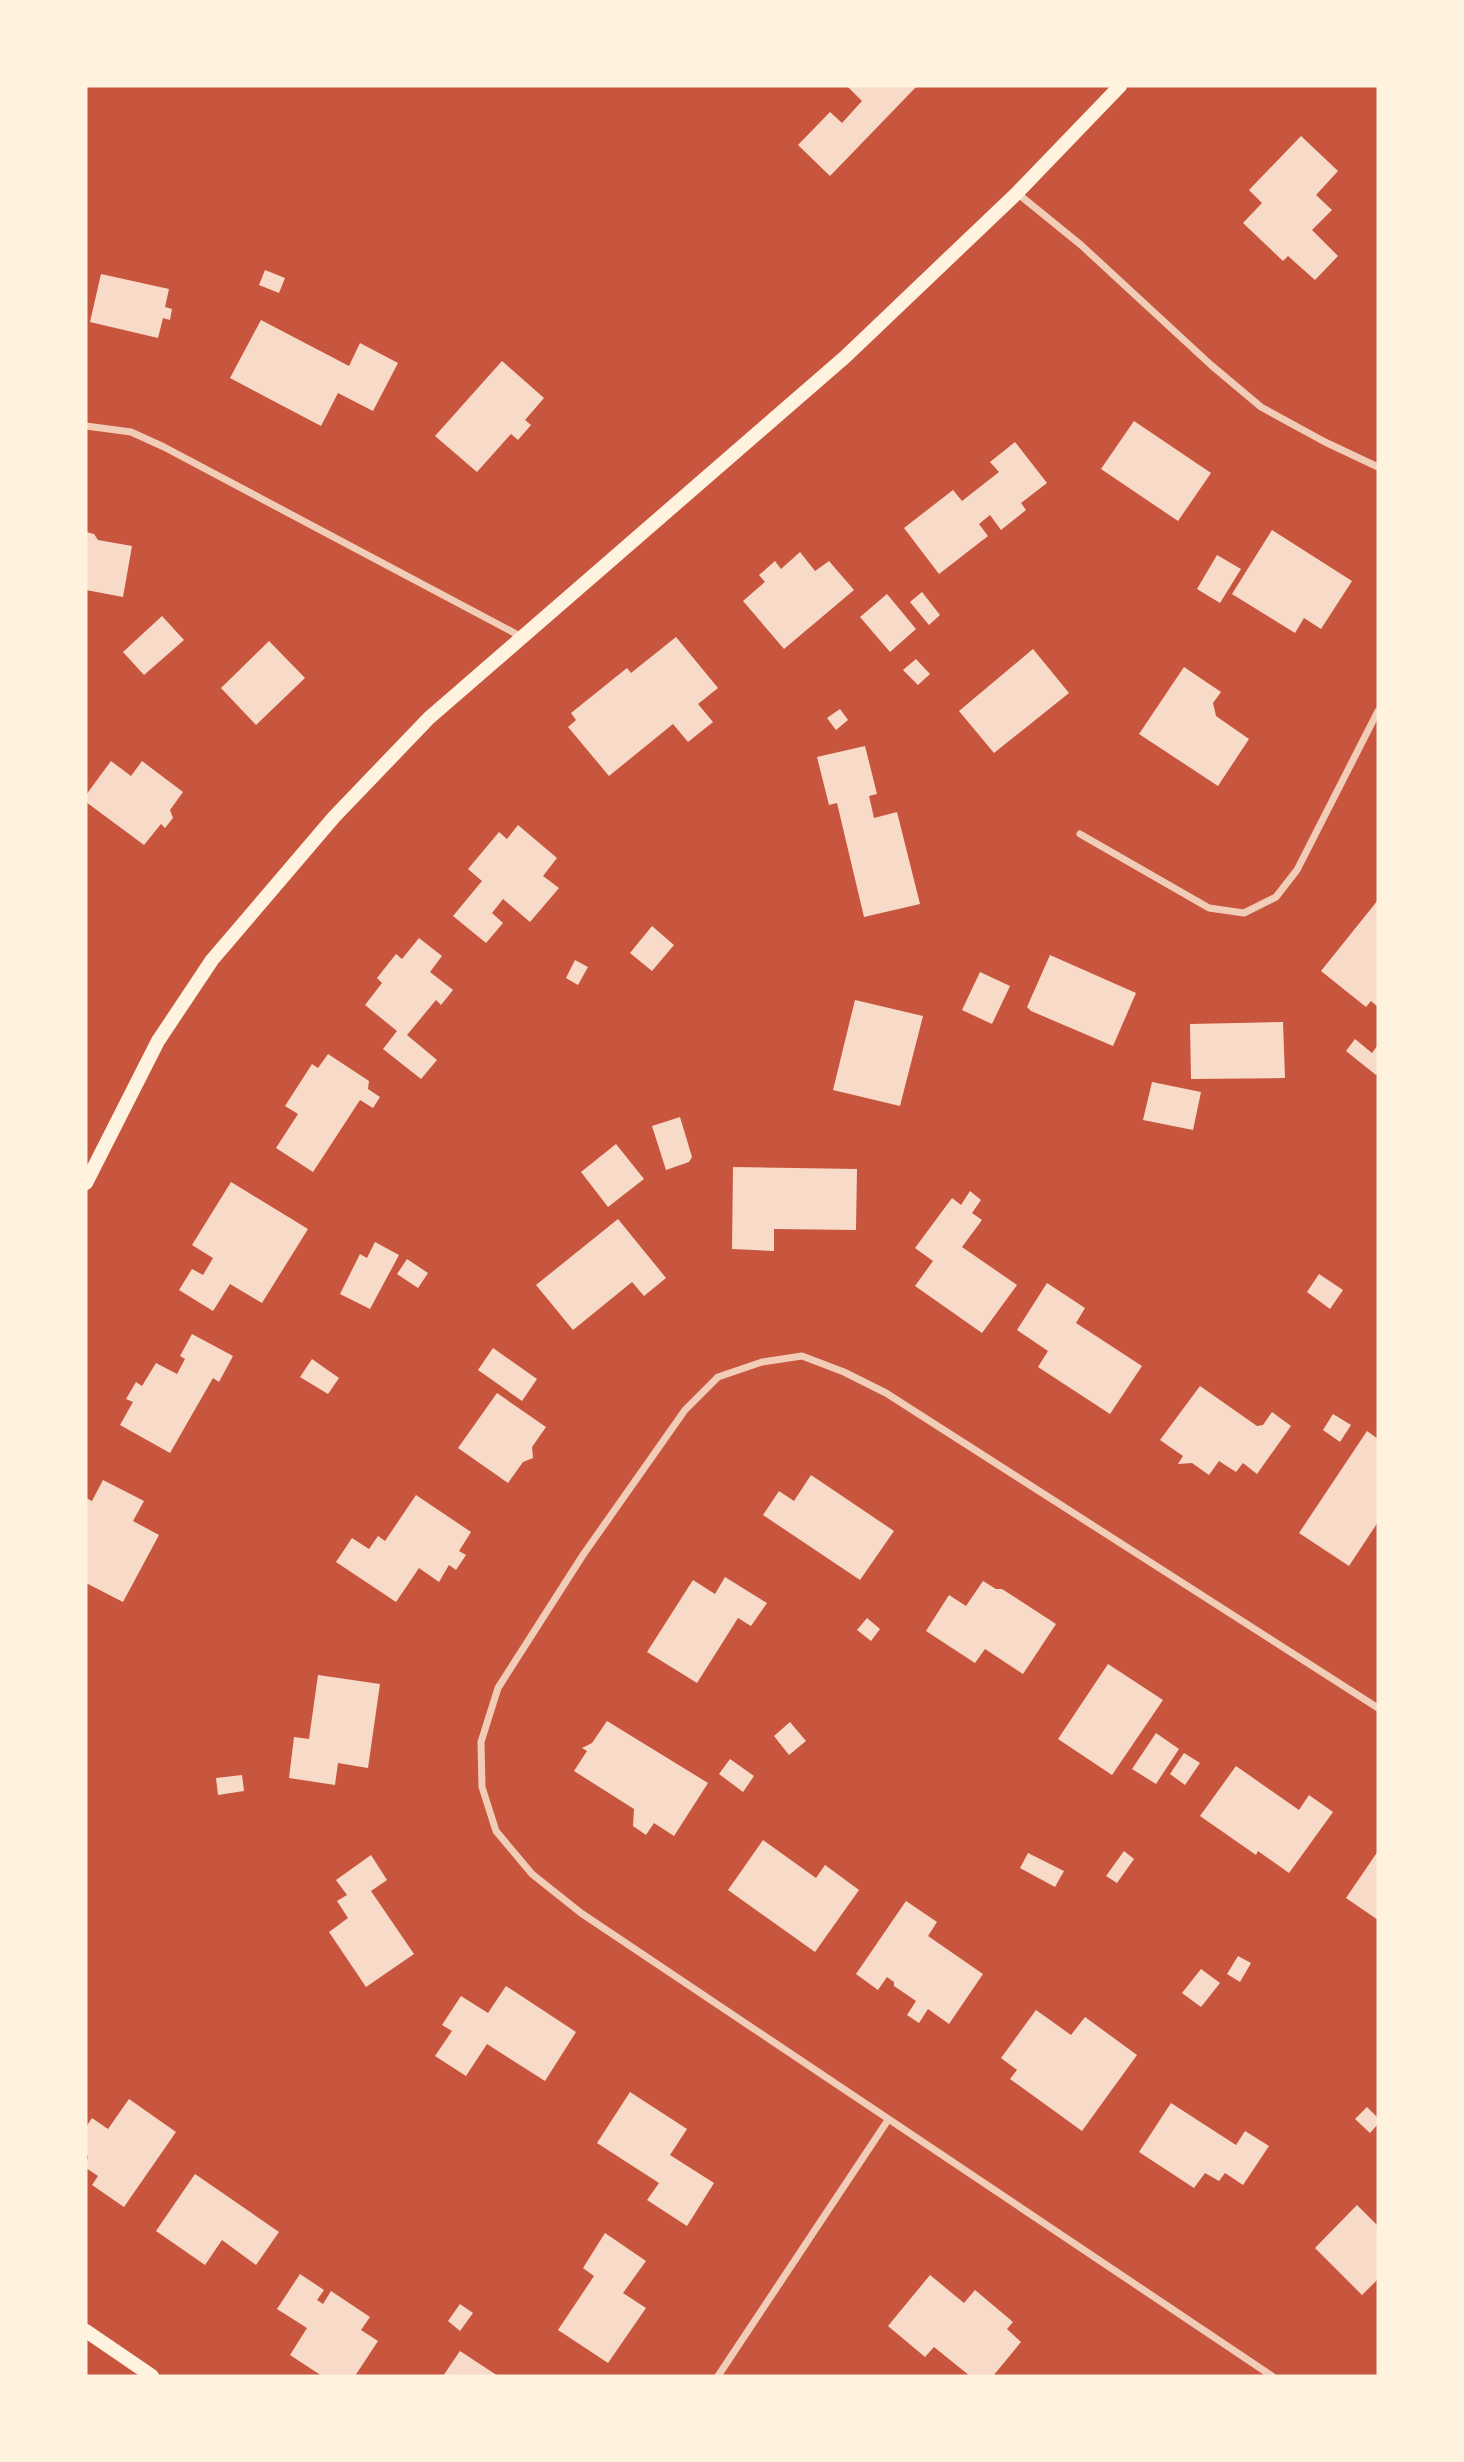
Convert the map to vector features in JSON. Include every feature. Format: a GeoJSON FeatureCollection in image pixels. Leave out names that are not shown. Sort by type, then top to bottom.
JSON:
{"type":"FeatureCollection","features":[{"type":"Feature","properties":{"kind":"main road"},"geometry":{"type":"LineString","coordinates":[[86,1183],[158,1041],[212,960],[334,817],[429,718],[845,358],[1017,193],[1120,86]]}},
{"type":"Feature","properties":{"kind":"main road"},"geometry":{"type":"LineString","coordinates":[[86,2331],[152,2376]]}},
{"type":"Feature","properties":{"kind":"street"},"geometry":{"type":"LineString","coordinates":[[1017,193],[1081,245],[1211,365],[1261,407],[1378,467]]}},
{"type":"Feature","properties":{"kind":"street"},"geometry":{"type":"LineString","coordinates":[[86,426],[131,432],[164,447],[522,637]]}},
{"type":"Feature","properties":{"kind":"street"},"geometry":{"type":"LineString","coordinates":[[1080,834],[1209,908],[1244,913],[1276,897],[1297,870],[1378,711]]}},
{"type":"Feature","properties":{"kind":"street"},"geometry":{"type":"LineString","coordinates":[[1272,2376],[581,1913],[532,1874],[496,1831],[482,1787],[481,1742],[498,1688],[583,1555],[685,1410],[718,1377],[762,1362],[802,1356],[844,1372],[886,1394],[1378,1708]]}},
{"type":"Feature","properties":{"kind":"street"},"geometry":{"type":"LineString","coordinates":[[718,2376],[888,2120]]}},
{"type":"Feature","properties":{"kind":"building"},"geometry":{"type":"Polygon","coordinates":[[[847,86],[917,86],[830,176],[798,145],[830,112],[842,123],[862,101],[847,86]]]}},
{"type":"Feature","properties":{"kind":"building"},"geometry":{"type":"Polygon","coordinates":[[[1301,136],[1338,171],[1316,195],[1332,210],[1312,230],[1338,256],[1315,280],[1288,256],[1283,261],[1243,223],[1262,203],[1249,190],[1301,136]]]}},
{"type":"Feature","properties":{"kind":"building"},"geometry":{"type":"Polygon","coordinates":[[[265,270],[285,278],[279,293],[259,285],[265,270]]]}},
{"type":"Feature","properties":{"kind":"building"},"geometry":{"type":"Polygon","coordinates":[[[101,274],[169,289],[165,307],[172,309],[170,320],[163,318],[158,338],[90,322],[101,274]]]}},
{"type":"Feature","properties":{"kind":"building"},"geometry":{"type":"Polygon","coordinates":[[[261,320],[349,366],[360,343],[398,363],[373,411],[338,393],[321,426],[230,378],[261,320]]]}},
{"type":"Feature","properties":{"kind":"building"},"geometry":{"type":"Polygon","coordinates":[[[502,361],[544,398],[525,420],[531,425],[518,440],[511,434],[477,472],[435,436],[502,361]]]}},
{"type":"Feature","properties":{"kind":"building"},"geometry":{"type":"Polygon","coordinates":[[[1134,421],[1211,473],[1178,521],[1101,469],[1134,421]]]}},
{"type":"Feature","properties":{"kind":"building"},"geometry":{"type":"Polygon","coordinates":[[[1015,442],[1047,483],[1021,503],[1026,510],[1001,530],[990,515],[979,524],[988,536],[939,574],[904,528],[953,490],[962,501],[999,472],[990,462],[1015,442]]]}},
{"type":"Feature","properties":{"kind":"building"},"geometry":{"type":"Polygon","coordinates":[[[1272,530],[1352,581],[1321,629],[1304,618],[1295,633],[1232,594],[1272,530]]]}},
{"type":"Feature","properties":{"kind":"building"},"geometry":{"type":"Polygon","coordinates":[[[86,532],[94,534],[98,540],[132,546],[123,597],[86,590],[86,532]]]}},
{"type":"Feature","properties":{"kind":"building"},"geometry":{"type":"Polygon","coordinates":[[[800,552],[815,571],[829,561],[854,590],[784,649],[743,601],[765,582],[759,575],[775,561],[781,569],[800,552]]]}},
{"type":"Feature","properties":{"kind":"building"},"geometry":{"type":"Polygon","coordinates":[[[1217,555],[1241,569],[1220,603],[1197,589],[1217,555]]]}},
{"type":"Feature","properties":{"kind":"building"},"geometry":{"type":"Polygon","coordinates":[[[922,592],[940,615],[929,625],[910,602],[922,592]]]}},
{"type":"Feature","properties":{"kind":"building"},"geometry":{"type":"Polygon","coordinates":[[[887,594],[916,629],[890,652],[860,617],[887,594]]]}},
{"type":"Feature","properties":{"kind":"building"},"geometry":{"type":"Polygon","coordinates":[[[162,616],[184,640],[144,675],[123,652],[162,616]]]}},
{"type":"Feature","properties":{"kind":"building"},"geometry":{"type":"Polygon","coordinates":[[[676,637],[718,688],[698,704],[713,722],[688,742],[673,724],[609,776],[568,727],[576,720],[571,713],[627,668],[631,673],[676,637]]]}},
{"type":"Feature","properties":{"kind":"building"},"geometry":{"type":"Polygon","coordinates":[[[269,641],[305,678],[256,725],[221,688],[269,641]]]}},
{"type":"Feature","properties":{"kind":"building"},"geometry":{"type":"Polygon","coordinates":[[[1033,649],[1069,693],[994,753],[959,711],[1033,649]]]}},
{"type":"Feature","properties":{"kind":"building"},"geometry":{"type":"Polygon","coordinates":[[[916,659],[930,674],[918,685],[903,670],[916,659]]]}},
{"type":"Feature","properties":{"kind":"building"},"geometry":{"type":"Polygon","coordinates":[[[1184,667],[1221,692],[1213,703],[1216,716],[1249,739],[1218,786],[1139,734],[1184,667]]]}},
{"type":"Feature","properties":{"kind":"building"},"geometry":{"type":"Polygon","coordinates":[[[840,709],[848,720],[836,730],[827,718],[840,709]]]}},
{"type":"Feature","properties":{"kind":"building"},"geometry":{"type":"Polygon","coordinates":[[[865,746],[877,794],[869,796],[874,818],[897,812],[920,904],[864,917],[837,803],[829,805],[817,757],[865,746]]]}},
{"type":"Feature","properties":{"kind":"building"},"geometry":{"type":"Polygon","coordinates":[[[111,761],[131,776],[142,761],[183,792],[170,810],[173,818],[165,828],[161,824],[144,845],[86,802],[86,795],[111,761]]]}},
{"type":"Feature","properties":{"kind":"building"},"geometry":{"type":"Polygon","coordinates":[[[518,825],[557,858],[543,876],[559,888],[530,922],[503,899],[492,913],[503,923],[486,943],[453,916],[482,881],[468,869],[499,832],[507,839],[518,825]]]}},
{"type":"Feature","properties":{"kind":"building"},"geometry":{"type":"Polygon","coordinates":[[[1378,900],[1378,1007],[1371,1001],[1366,1007],[1321,971],[1378,900]]]}},
{"type":"Feature","properties":{"kind":"building"},"geometry":{"type":"Polygon","coordinates":[[[652,926],[674,945],[652,971],[630,953],[652,926]]]}},
{"type":"Feature","properties":{"kind":"building"},"geometry":{"type":"Polygon","coordinates":[[[419,938],[442,956],[430,972],[453,990],[441,1005],[436,1000],[407,1035],[437,1060],[421,1079],[383,1049],[397,1031],[365,1005],[382,983],[377,978],[396,954],[402,959],[419,938]]]}},
{"type":"Feature","properties":{"kind":"building"},"geometry":{"type":"Polygon","coordinates":[[[1050,955],[1136,993],[1113,1046],[1027,1007],[1050,955]]]}},
{"type":"Feature","properties":{"kind":"building"},"geometry":{"type":"Polygon","coordinates":[[[575,960],[588,967],[578,985],[566,978],[575,960]]]}},
{"type":"Feature","properties":{"kind":"building"},"geometry":{"type":"Polygon","coordinates":[[[980,972],[1010,986],[992,1024],[962,1010],[980,972]]]}},
{"type":"Feature","properties":{"kind":"building"},"geometry":{"type":"Polygon","coordinates":[[[855,1000],[923,1016],[900,1106],[833,1090],[855,1000]]]}},
{"type":"Feature","properties":{"kind":"building"},"geometry":{"type":"Polygon","coordinates":[[[1283,1022],[1285,1078],[1191,1079],[1190,1024],[1283,1022]]]}},
{"type":"Feature","properties":{"kind":"building"},"geometry":{"type":"Polygon","coordinates":[[[1355,1039],[1372,1053],[1378,1045],[1376,1075],[1346,1051],[1355,1039]]]}},
{"type":"Feature","properties":{"kind":"building"},"geometry":{"type":"Polygon","coordinates":[[[328,1054],[369,1081],[368,1089],[380,1097],[373,1108],[360,1100],[313,1172],[276,1148],[298,1114],[285,1106],[312,1064],[318,1068],[328,1054]]]}},
{"type":"Feature","properties":{"kind":"building"},"geometry":{"type":"Polygon","coordinates":[[[1152,1082],[1201,1092],[1193,1130],[1143,1120],[1152,1082]]]}},
{"type":"Feature","properties":{"kind":"building"},"geometry":{"type":"Polygon","coordinates":[[[680,1117],[692,1157],[689,1162],[666,1170],[652,1126],[680,1117]]]}},
{"type":"Feature","properties":{"kind":"building"},"geometry":{"type":"Polygon","coordinates":[[[616,1144],[644,1179],[608,1207],[581,1172],[616,1144]]]}},
{"type":"Feature","properties":{"kind":"building"},"geometry":{"type":"Polygon","coordinates":[[[733,1167],[857,1169],[856,1230],[774,1229],[774,1251],[732,1249],[733,1167]]]}},
{"type":"Feature","properties":{"kind":"building"},"geometry":{"type":"Polygon","coordinates":[[[231,1182],[308,1229],[262,1303],[230,1284],[213,1311],[179,1290],[192,1269],[203,1275],[213,1258],[192,1245],[231,1182]]]}},
{"type":"Feature","properties":{"kind":"building"},"geometry":{"type":"Polygon","coordinates":[[[970,1191],[981,1200],[972,1213],[982,1220],[962,1247],[1017,1285],[982,1333],[915,1286],[933,1261],[915,1248],[952,1198],[961,1205],[970,1191]]]}},
{"type":"Feature","properties":{"kind":"building"},"geometry":{"type":"Polygon","coordinates":[[[618,1219],[666,1278],[644,1296],[632,1282],[573,1330],[536,1285],[618,1219]]]}},
{"type":"Feature","properties":{"kind":"building"},"geometry":{"type":"Polygon","coordinates":[[[375,1242],[399,1255],[370,1309],[340,1294],[360,1254],[367,1258],[375,1242]]]}},
{"type":"Feature","properties":{"kind":"building"},"geometry":{"type":"Polygon","coordinates":[[[407,1259],[428,1273],[418,1288],[397,1274],[407,1259]]]}},
{"type":"Feature","properties":{"kind":"building"},"geometry":{"type":"Polygon","coordinates":[[[1319,1274],[1343,1290],[1330,1309],[1307,1292],[1319,1274]]]}},
{"type":"Feature","properties":{"kind":"building"},"geometry":{"type":"Polygon","coordinates":[[[1047,1283],[1085,1308],[1076,1323],[1142,1366],[1110,1414],[1038,1367],[1048,1351],[1017,1330],[1047,1283]]]}},
{"type":"Feature","properties":{"kind":"building"},"geometry":{"type":"Polygon","coordinates":[[[192,1334],[233,1356],[219,1382],[213,1378],[170,1453],[120,1425],[133,1402],[126,1399],[136,1382],[142,1386],[156,1363],[177,1374],[185,1359],[180,1356],[192,1334]]]}},
{"type":"Feature","properties":{"kind":"building"},"geometry":{"type":"Polygon","coordinates":[[[493,1348],[537,1379],[522,1401],[478,1370],[493,1348]]]}},
{"type":"Feature","properties":{"kind":"building"},"geometry":{"type":"Polygon","coordinates":[[[312,1359],[339,1378],[328,1394],[300,1377],[312,1359]]]}},
{"type":"Feature","properties":{"kind":"building"},"geometry":{"type":"Polygon","coordinates":[[[1200,1386],[1257,1426],[1263,1425],[1272,1412],[1291,1426],[1257,1474],[1243,1463],[1236,1472],[1219,1461],[1209,1475],[1192,1463],[1178,1464],[1183,1456],[1160,1440],[1200,1386]]]}},
{"type":"Feature","properties":{"kind":"building"},"geometry":{"type":"Polygon","coordinates":[[[497,1393],[546,1427],[532,1447],[533,1458],[523,1462],[508,1483],[458,1448],[497,1393]]]}},
{"type":"Feature","properties":{"kind":"building"},"geometry":{"type":"Polygon","coordinates":[[[1333,1414],[1351,1425],[1340,1442],[1323,1430],[1333,1414]]]}},
{"type":"Feature","properties":{"kind":"building"},"geometry":{"type":"Polygon","coordinates":[[[1367,1431],[1378,1439],[1378,1522],[1349,1566],[1299,1533],[1367,1431]]]}},
{"type":"Feature","properties":{"kind":"building"},"geometry":{"type":"Polygon","coordinates":[[[811,1475],[894,1531],[860,1580],[763,1515],[779,1491],[794,1501],[811,1475]]]}},
{"type":"Feature","properties":{"kind":"building"},"geometry":{"type":"Polygon","coordinates":[[[103,1480],[144,1501],[133,1521],[159,1535],[123,1602],[86,1583],[86,1498],[92,1501],[103,1480]]]}},
{"type":"Feature","properties":{"kind":"building"},"geometry":{"type":"Polygon","coordinates":[[[416,1495],[471,1532],[459,1551],[466,1555],[456,1570],[449,1565],[439,1582],[419,1568],[396,1602],[336,1562],[352,1538],[369,1549],[378,1536],[385,1541],[416,1495]]]}},
{"type":"Feature","properties":{"kind":"building"},"geometry":{"type":"Polygon","coordinates":[[[725,1577],[767,1603],[751,1626],[738,1618],[697,1683],[647,1652],[693,1580],[715,1594],[725,1577]]]}},
{"type":"Feature","properties":{"kind":"building"},"geometry":{"type":"Polygon","coordinates":[[[983,1581],[996,1589],[1002,1589],[1056,1624],[1023,1674],[985,1649],[975,1663],[926,1631],[949,1595],[966,1606],[983,1581]]]}},
{"type":"Feature","properties":{"kind":"building"},"geometry":{"type":"Polygon","coordinates":[[[867,1618],[880,1629],[871,1641],[857,1630],[867,1618]]]}},
{"type":"Feature","properties":{"kind":"building"},"geometry":{"type":"Polygon","coordinates":[[[1108,1664],[1163,1700],[1112,1775],[1058,1739],[1108,1664]]]}},
{"type":"Feature","properties":{"kind":"building"},"geometry":{"type":"Polygon","coordinates":[[[318,1675],[380,1684],[368,1768],[338,1763],[335,1785],[289,1778],[294,1737],[309,1739],[318,1675]]]}},
{"type":"Feature","properties":{"kind":"building"},"geometry":{"type":"Polygon","coordinates":[[[607,1721],[708,1783],[674,1836],[654,1823],[646,1835],[633,1826],[634,1809],[574,1771],[587,1751],[582,1748],[592,1743],[607,1721]]]}},
{"type":"Feature","properties":{"kind":"building"},"geometry":{"type":"Polygon","coordinates":[[[790,1722],[806,1741],[789,1755],[774,1736],[790,1722]]]}},
{"type":"Feature","properties":{"kind":"building"},"geometry":{"type":"Polygon","coordinates":[[[1156,1733],[1179,1749],[1156,1784],[1132,1769],[1156,1733]]]}},
{"type":"Feature","properties":{"kind":"building"},"geometry":{"type":"Polygon","coordinates":[[[1184,1753],[1200,1763],[1185,1785],[1170,1774],[1184,1753]]]}},
{"type":"Feature","properties":{"kind":"building"},"geometry":{"type":"Polygon","coordinates":[[[730,1759],[754,1776],[743,1792],[719,1774],[730,1759]]]}},
{"type":"Feature","properties":{"kind":"building"},"geometry":{"type":"Polygon","coordinates":[[[1236,1766],[1299,1810],[1309,1795],[1333,1812],[1289,1873],[1258,1851],[1256,1855],[1200,1816],[1236,1766]]]}},
{"type":"Feature","properties":{"kind":"building"},"geometry":{"type":"Polygon","coordinates":[[[242,1775],[244,1791],[218,1795],[216,1778],[242,1775]]]}},
{"type":"Feature","properties":{"kind":"building"},"geometry":{"type":"Polygon","coordinates":[[[763,1840],[816,1878],[825,1865],[859,1890],[815,1952],[728,1890],[763,1840]]]}},
{"type":"Feature","properties":{"kind":"building"},"geometry":{"type":"Polygon","coordinates":[[[1124,1851],[1134,1859],[1117,1883],[1106,1876],[1124,1851]]]}},
{"type":"Feature","properties":{"kind":"building"},"geometry":{"type":"Polygon","coordinates":[[[1378,1851],[1378,1920],[1346,1898],[1378,1851]]]}},
{"type":"Feature","properties":{"kind":"building"},"geometry":{"type":"Polygon","coordinates":[[[1028,1853],[1064,1871],[1055,1887],[1020,1868],[1028,1853]]]}},
{"type":"Feature","properties":{"kind":"building"},"geometry":{"type":"Polygon","coordinates":[[[371,1855],[387,1880],[371,1891],[414,1954],[366,1987],[329,1932],[348,1918],[337,1901],[347,1895],[336,1880],[371,1855]]]}},
{"type":"Feature","properties":{"kind":"building"},"geometry":{"type":"Polygon","coordinates":[[[906,1901],[937,1922],[928,1936],[983,1974],[949,2024],[928,2009],[919,2023],[907,2015],[916,2001],[894,1986],[894,1982],[887,1977],[878,1990],[856,1974],[906,1901]]]}},
{"type":"Feature","properties":{"kind":"building"},"geometry":{"type":"Polygon","coordinates":[[[1238,1956],[1251,1963],[1240,1982],[1227,1974],[1238,1956]]]}},
{"type":"Feature","properties":{"kind":"building"},"geometry":{"type":"Polygon","coordinates":[[[1201,1969],[1220,1983],[1201,2007],[1182,1993],[1201,1969]]]}},
{"type":"Feature","properties":{"kind":"building"},"geometry":{"type":"Polygon","coordinates":[[[506,1986],[576,2032],[545,2081],[487,2044],[466,2076],[435,2056],[452,2031],[442,2025],[461,1996],[488,2013],[506,1986]]]}},
{"type":"Feature","properties":{"kind":"building"},"geometry":{"type":"Polygon","coordinates":[[[1036,2010],[1071,2035],[1085,2017],[1137,2055],[1082,2131],[1010,2079],[1017,2070],[1001,2058],[1036,2010]]]}},
{"type":"Feature","properties":{"kind":"building"},"geometry":{"type":"Polygon","coordinates":[[[630,2092],[687,2129],[670,2155],[714,2183],[687,2226],[647,2200],[659,2183],[597,2143],[630,2092]]]}},
{"type":"Feature","properties":{"kind":"building"},"geometry":{"type":"Polygon","coordinates":[[[129,2099],[176,2132],[124,2207],[92,2185],[98,2176],[86,2168],[86,2127],[92,2118],[108,2129],[129,2099]]]}},
{"type":"Feature","properties":{"kind":"building"},"geometry":{"type":"Polygon","coordinates":[[[1171,2103],[1236,2145],[1245,2131],[1269,2146],[1243,2185],[1225,2173],[1219,2181],[1205,2173],[1194,2188],[1139,2152],[1171,2103]]]}},
{"type":"Feature","properties":{"kind":"building"},"geometry":{"type":"Polygon","coordinates":[[[1367,2107],[1378,2118],[1378,2124],[1370,2133],[1355,2119],[1367,2107]]]}},
{"type":"Feature","properties":{"kind":"building"},"geometry":{"type":"Polygon","coordinates":[[[195,2174],[279,2232],[256,2265],[222,2240],[205,2265],[156,2231],[195,2174]]]}},
{"type":"Feature","properties":{"kind":"building"},"geometry":{"type":"Polygon","coordinates":[[[1357,2205],[1378,2226],[1378,2279],[1362,2295],[1315,2248],[1357,2205]]]}},
{"type":"Feature","properties":{"kind":"building"},"geometry":{"type":"Polygon","coordinates":[[[605,2233],[646,2261],[623,2293],[646,2308],[608,2363],[558,2330],[594,2276],[583,2268],[605,2233]]]}},
{"type":"Feature","properties":{"kind":"building"},"geometry":{"type":"Polygon","coordinates":[[[300,2274],[324,2290],[317,2300],[323,2304],[331,2291],[370,2317],[361,2330],[378,2341],[355,2376],[322,2376],[290,2355],[307,2328],[277,2309],[300,2274]]]}},
{"type":"Feature","properties":{"kind":"building"},"geometry":{"type":"Polygon","coordinates":[[[930,2275],[964,2303],[975,2290],[1013,2322],[1007,2329],[1021,2342],[993,2376],[970,2376],[934,2347],[925,2357],[888,2326],[930,2275]]]}},
{"type":"Feature","properties":{"kind":"building"},"geometry":{"type":"Polygon","coordinates":[[[460,2304],[473,2313],[460,2331],[448,2321],[460,2304]]]}},
{"type":"Feature","properties":{"kind":"building"},"geometry":{"type":"Polygon","coordinates":[[[460,2351],[498,2376],[443,2376],[460,2351]]]}}]}
